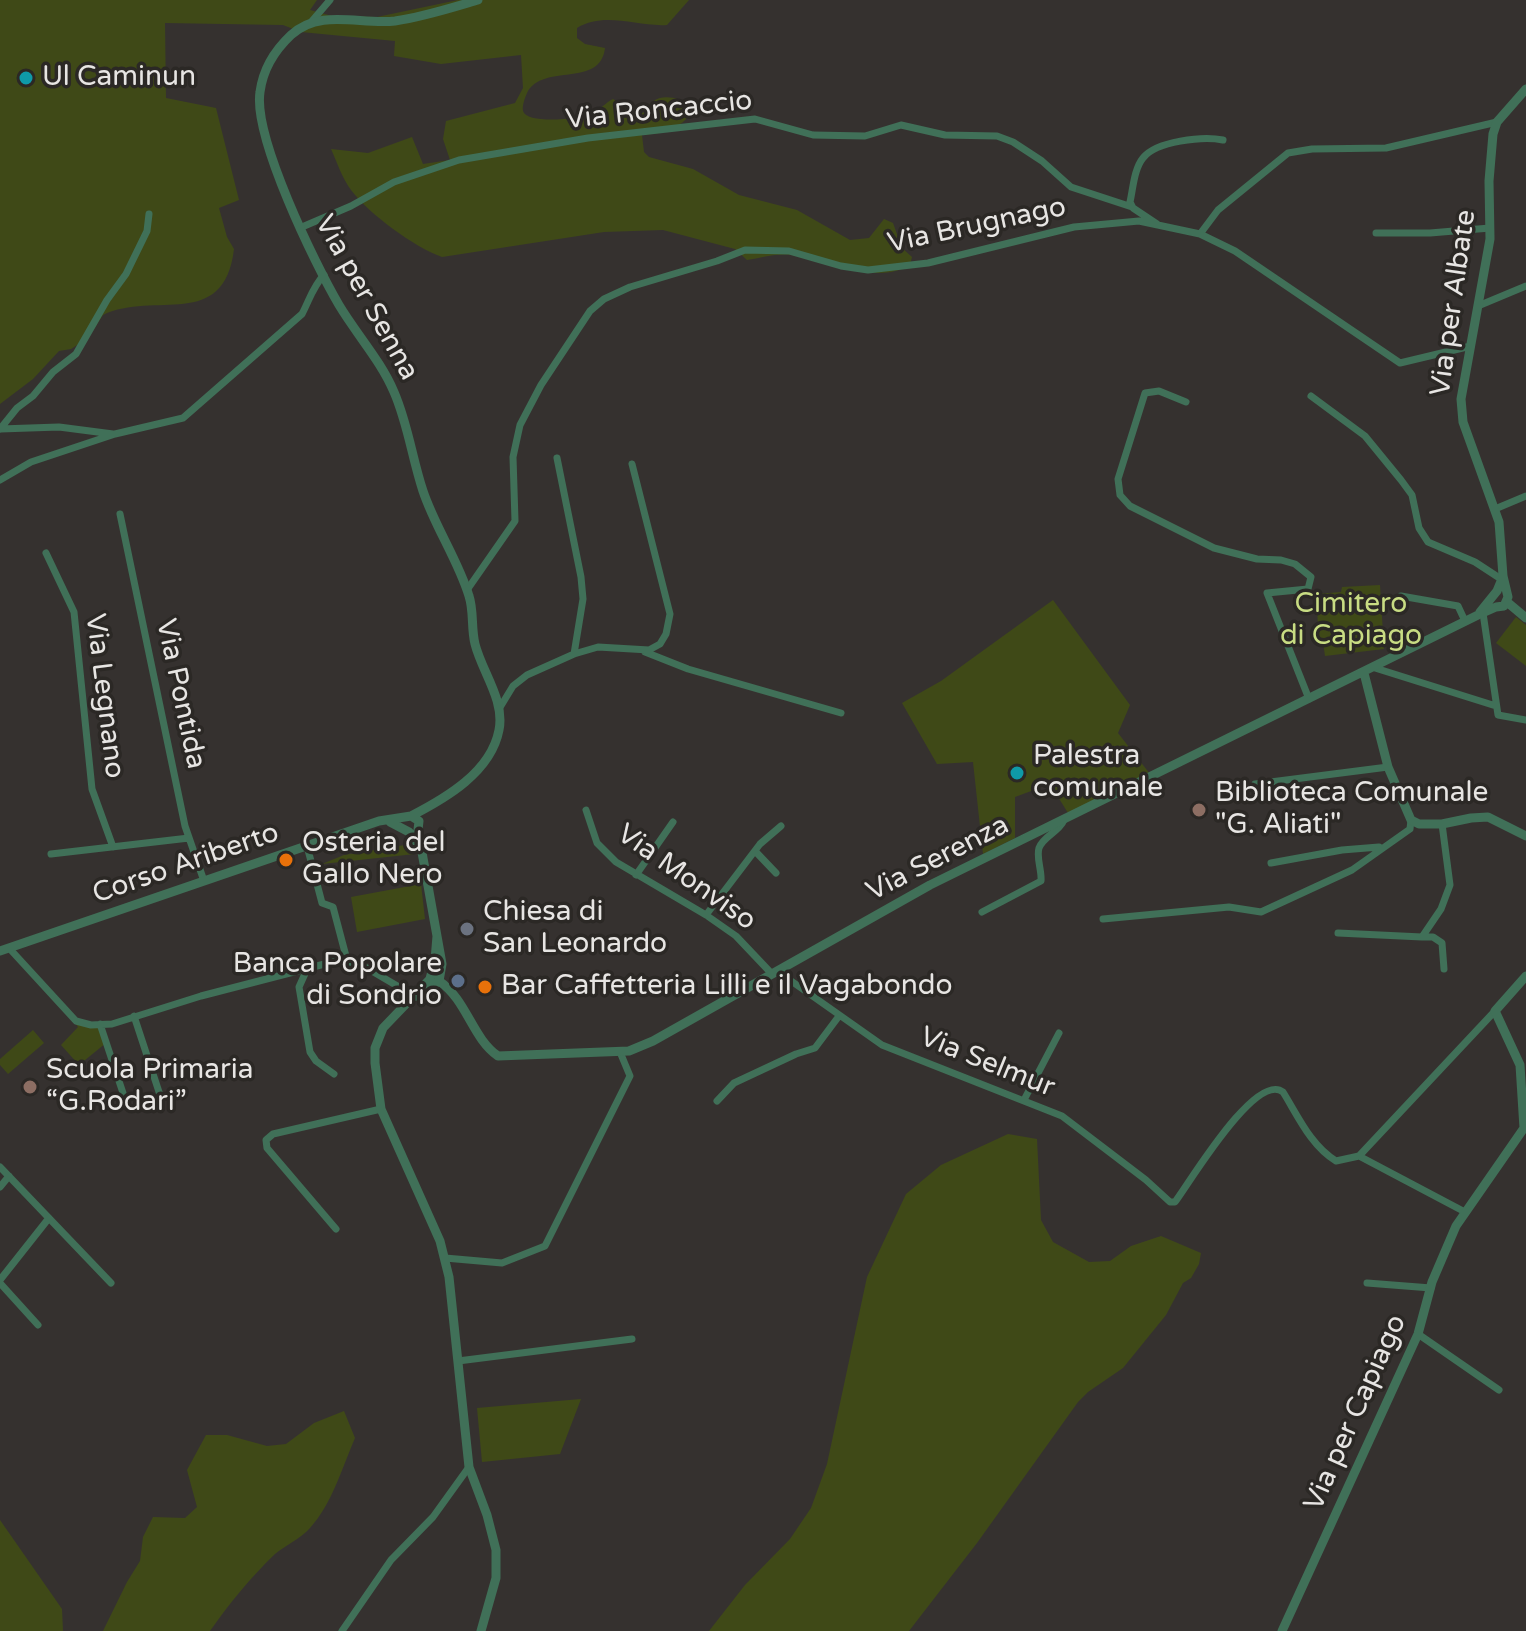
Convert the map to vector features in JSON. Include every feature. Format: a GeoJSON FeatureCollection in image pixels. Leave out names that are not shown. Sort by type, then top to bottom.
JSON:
{"type":"FeatureCollection","features":[{"type":"Feature","properties":{"kind":"street","name":"Via per Senna"},"geometry":{"type":"LineString","coordinates":[[330,0],[312,21],[302,26],[276,51],[268,63],[259,93],[261,121],[269,150],[324,275],[393,389],[428,505],[467,590],[475,646],[499,709]]}},
{"type":"Feature","properties":{"kind":"street"},"geometry":{"type":"LineString","coordinates":[[312,21],[395,21],[478,0]]}},
{"type":"Feature","properties":{"kind":"street"},"geometry":{"type":"LineString","coordinates":[[1200,234],[1218,210],[1288,153],[1312,149],[1386,148],[1497,122],[1526,89]]}},
{"type":"Feature","properties":{"kind":"street","name":"Via Roncaccio"},"geometry":{"type":"LineString","coordinates":[[302,227],[351,206],[394,182],[459,160],[588,138],[738,120],[767,121],[813,135],[865,136],[901,125],[945,135],[997,136],[1013,142],[1071,187],[1132,207],[1158,225]]}},
{"type":"Feature","properties":{"kind":"street","name":"Via per Albate"},"geometry":{"type":"LineString","coordinates":[[1497,122],[1489,181],[1490,228],[1461,399],[1463,422],[1495,509],[1503,595]]}},
{"type":"Feature","properties":{"kind":"street"},"geometry":{"type":"LineString","coordinates":[[1132,207],[1130,202],[1138,166],[1153,149],[1199,137],[1223,140]]}},
{"type":"Feature","properties":{"kind":"street"},"geometry":{"type":"LineString","coordinates":[[0,429],[53,372],[76,354],[126,274],[147,231],[149,214]]}},
{"type":"Feature","properties":{"kind":"street","name":"Via Brugnago"},"geometry":{"type":"LineString","coordinates":[[467,590],[515,521],[513,457],[520,425],[541,385],[590,311],[604,299],[630,287],[745,250],[789,251],[841,266],[868,270],[928,263],[1074,227],[1139,221],[1200,234],[1235,251],[1400,363],[1471,346]]}},
{"type":"Feature","properties":{"kind":"street"},"geometry":{"type":"LineString","coordinates":[[1376,233],[1490,228]]}},
{"type":"Feature","properties":{"kind":"street"},"geometry":{"type":"LineString","coordinates":[[0,480],[31,462],[115,434],[183,418],[302,314],[315,285],[324,275]]}},
{"type":"Feature","properties":{"kind":"street"},"geometry":{"type":"LineString","coordinates":[[1478,306],[1526,286]]}},
{"type":"Feature","properties":{"kind":"street"},"geometry":{"type":"LineString","coordinates":[[1186,402],[1159,391],[1145,393],[1118,479],[1120,495],[1130,506],[1214,548],[1257,559],[1295,564],[1311,577],[1308,589],[1267,593],[1309,699]]}},
{"type":"Feature","properties":{"kind":"street"},"geometry":{"type":"LineString","coordinates":[[1311,396],[1365,436],[1401,480],[1412,495],[1419,528],[1428,542],[1475,562],[1502,578]]}},
{"type":"Feature","properties":{"kind":"street"},"geometry":{"type":"LineString","coordinates":[[0,429],[59,427],[115,434]]}},
{"type":"Feature","properties":{"kind":"street"},"geometry":{"type":"LineString","coordinates":[[557,458],[581,577],[581,617],[574,654]]}},
{"type":"Feature","properties":{"kind":"street"},"geometry":{"type":"LineString","coordinates":[[632,464],[670,614],[670,624],[660,644],[640,651]]}},
{"type":"Feature","properties":{"kind":"street"},"geometry":{"type":"LineString","coordinates":[[1495,509],[1526,496]]}},
{"type":"Feature","properties":{"kind":"street","name":"Via Pontida"},"geometry":{"type":"LineString","coordinates":[[120,514],[189,838],[204,881]]}},
{"type":"Feature","properties":{"kind":"street","name":"Via Legnano"},"geometry":{"type":"LineString","coordinates":[[46,553],[74,612],[92,789],[113,847]]}},
{"type":"Feature","properties":{"kind":"street","name":"Via Serenza"},"geometry":{"type":"LineString","coordinates":[[439,981],[458,998],[487,1046],[498,1056],[629,1051],[653,1041],[930,885],[1375,668],[1480,614],[1493,603],[1492,594],[1503,595]]}},
{"type":"Feature","properties":{"kind":"street"},"geometry":{"type":"LineString","coordinates":[[1493,603],[1501,607],[1503,595]]}},
{"type":"Feature","properties":{"kind":"street"},"geometry":{"type":"LineString","coordinates":[[1503,595],[1526,618]]}},
{"type":"Feature","properties":{"kind":"street"},"geometry":{"type":"LineString","coordinates":[[1401,596],[1458,606],[1465,621]]}},
{"type":"Feature","properties":{"kind":"street"},"geometry":{"type":"LineString","coordinates":[[1480,614],[1497,711]]}},
{"type":"Feature","properties":{"kind":"street"},"geometry":{"type":"LineString","coordinates":[[416,996],[439,981],[442,964],[421,849],[411,825],[433,804],[468,779],[490,756],[499,732],[499,709],[513,686],[527,675],[574,654],[607,646],[640,651],[688,669],[841,713]]}},
{"type":"Feature","properties":{"kind":"street"},"geometry":{"type":"LineString","coordinates":[[1375,668],[1526,720]]}},
{"type":"Feature","properties":{"kind":"street"},"geometry":{"type":"LineString","coordinates":[[1103,919],[1229,907],[1261,912],[1352,870],[1410,829],[1411,820],[1388,767],[1364,673]]}},
{"type":"Feature","properties":{"kind":"street"},"geometry":{"type":"LineString","coordinates":[[1255,784],[1388,767]]}},
{"type":"Feature","properties":{"kind":"street","name":"Via Monviso"},"geometry":{"type":"LineString","coordinates":[[586,810],[597,843],[616,862],[706,915],[736,936],[775,972]]}},
{"type":"Feature","properties":{"kind":"street"},"geometry":{"type":"LineString","coordinates":[[1411,820],[1419,824],[1442,824],[1479,817],[1526,836]]}},
{"type":"Feature","properties":{"kind":"street"},"geometry":{"type":"LineString","coordinates":[[982,912],[1041,881],[1039,850],[1043,841],[1061,829],[1065,818]]}},
{"type":"Feature","properties":{"kind":"street","name":"Corso Ariberto"},"geometry":{"type":"LineString","coordinates":[[4,950],[387,820],[411,825]]}},
{"type":"Feature","properties":{"kind":"street"},"geometry":{"type":"LineString","coordinates":[[636,875],[673,822]]}},
{"type":"Feature","properties":{"kind":"street"},"geometry":{"type":"LineString","coordinates":[[1422,937],[1441,909],[1450,885],[1442,824]]}},
{"type":"Feature","properties":{"kind":"street"},"geometry":{"type":"LineString","coordinates":[[706,915],[755,851],[781,826]]}},
{"type":"Feature","properties":{"kind":"street"},"geometry":{"type":"LineString","coordinates":[[51,854],[189,838]]}},
{"type":"Feature","properties":{"kind":"street"},"geometry":{"type":"LineString","coordinates":[[307,846],[322,903],[333,907],[347,960]]}},
{"type":"Feature","properties":{"kind":"street"},"geometry":{"type":"LineString","coordinates":[[1271,863],[1342,850],[1381,847]]}},
{"type":"Feature","properties":{"kind":"street"},"geometry":{"type":"LineString","coordinates":[[755,851],[776,873]]}},
{"type":"Feature","properties":{"kind":"street"},"geometry":{"type":"LineString","coordinates":[[1338,933],[1433,937],[1442,943],[1444,969]]}},
{"type":"Feature","properties":{"kind":"street"},"geometry":{"type":"LineString","coordinates":[[437,936],[430,979],[390,1021],[378,1037],[375,1048],[381,1109],[445,1258],[469,1467],[496,1550],[496,1578],[481,1631]]}},
{"type":"Feature","properties":{"kind":"street"},"geometry":{"type":"LineString","coordinates":[[4,950],[76,1021],[91,1025],[112,1024],[308,967],[347,960],[360,964],[416,996]]}},
{"type":"Feature","properties":{"kind":"street"},"geometry":{"type":"LineString","coordinates":[[436,950],[435,973],[439,981]]}},
{"type":"Feature","properties":{"kind":"street"},"geometry":{"type":"LineString","coordinates":[[308,967],[299,987],[310,1052],[316,1061],[334,1074]]}},
{"type":"Feature","properties":{"kind":"street","name":"Via Selmur"},"geometry":{"type":"LineString","coordinates":[[775,972],[882,1045],[1062,1116],[1170,1202],[1175,1202],[1241,1111],[1270,1088],[1283,1092],[1316,1145],[1327,1156],[1336,1161],[1359,1156]]}},
{"type":"Feature","properties":{"kind":"street"},"geometry":{"type":"LineString","coordinates":[[1465,1212],[1359,1156],[1526,976]]}},
{"type":"Feature","properties":{"kind":"street"},"geometry":{"type":"LineString","coordinates":[[1495,1011],[1520,1065],[1525,1128]]}},
{"type":"Feature","properties":{"kind":"street"},"geometry":{"type":"LineString","coordinates":[[134,1016],[160,1095]]}},
{"type":"Feature","properties":{"kind":"street"},"geometry":{"type":"LineString","coordinates":[[717,1101],[734,1083],[815,1048],[839,1016]]}},
{"type":"Feature","properties":{"kind":"street"},"geometry":{"type":"LineString","coordinates":[[100,1024],[123,1093]]}},
{"type":"Feature","properties":{"kind":"street"},"geometry":{"type":"LineString","coordinates":[[1024,1100],[1059,1033]]}},
{"type":"Feature","properties":{"kind":"street"},"geometry":{"type":"LineString","coordinates":[[445,1258],[502,1263],[545,1246],[630,1076],[620,1052]]}},
{"type":"Feature","properties":{"kind":"street"},"geometry":{"type":"LineString","coordinates":[[336,1229],[267,1148],[266,1140],[273,1134],[381,1109]]}},
{"type":"Feature","properties":{"kind":"street","name":"Via per Capiago"},"geometry":{"type":"LineString","coordinates":[[1282,1631],[1418,1334],[1449,1240],[1465,1212],[1525,1128]]}},
{"type":"Feature","properties":{"kind":"street"},"geometry":{"type":"LineString","coordinates":[[0,1167],[111,1283]]}},
{"type":"Feature","properties":{"kind":"street"},"geometry":{"type":"LineString","coordinates":[[0,1187],[9,1176]]}},
{"type":"Feature","properties":{"kind":"street"},"geometry":{"type":"LineString","coordinates":[[38,1325],[0,1282],[49,1218]]}},
{"type":"Feature","properties":{"kind":"street"},"geometry":{"type":"LineString","coordinates":[[1367,1283],[1431,1288]]}},
{"type":"Feature","properties":{"kind":"street"},"geometry":{"type":"LineString","coordinates":[[1418,1334],[1499,1390]]}},
{"type":"Feature","properties":{"kind":"street"},"geometry":{"type":"LineString","coordinates":[[458,1361],[632,1339]]}},
{"type":"Feature","properties":{"kind":"street"},"geometry":{"type":"LineString","coordinates":[[342,1631],[391,1560],[433,1517],[469,1467]]}},
{"type":"Feature","properties":{"kind":"green space"},"geometry":{"type":"Polygon","coordinates":[[[0,0],[317,0],[310,10],[332,16],[377,17],[458,0],[689,0],[667,25],[610,20],[577,28],[577,38],[585,44],[605,48],[601,60],[593,68],[582,72],[535,84],[527,93],[523,111],[534,118],[555,120],[587,115],[613,99],[635,112],[643,113],[653,101],[665,97],[694,105],[680,124],[666,131],[642,135],[644,152],[649,157],[693,169],[739,195],[797,210],[850,240],[869,238],[884,219],[893,223],[902,248],[912,257],[910,265],[882,273],[791,255],[747,260],[735,249],[663,230],[604,232],[442,257],[406,238],[369,209],[348,185],[331,149],[368,153],[412,137],[423,164],[450,160],[443,139],[446,121],[515,103],[523,88],[521,55],[441,64],[394,56],[395,41],[301,32],[283,25],[165,23],[166,98],[216,108],[239,200],[219,208],[227,237],[234,249],[228,275],[216,291],[202,300],[123,308],[103,315],[88,338],[71,349],[59,351],[33,379],[0,404],[0,0]]]}},
{"type":"Feature","properties":{"kind":"green space","name":"Cimitero di Capiago"},"geometry":{"type":"Polygon","coordinates":[[[1380,585],[1384,649],[1325,656],[1323,642],[1319,641],[1316,594],[1341,592],[1342,587],[1380,585]]]}},
{"type":"Feature","properties":{"kind":"green space"},"geometry":{"type":"Polygon","coordinates":[[[1053,600],[1130,705],[1118,733],[1150,774],[1068,813],[1050,784],[1015,797],[1015,838],[983,854],[973,762],[937,764],[902,703],[941,681],[1053,600]]]}},
{"type":"Feature","properties":{"kind":"green space"},"geometry":{"type":"Polygon","coordinates":[[[1516,617],[1526,625],[1526,666],[1496,643],[1516,617]]]}},
{"type":"Feature","properties":{"kind":"green space"},"geometry":{"type":"Polygon","coordinates":[[[411,844],[415,854],[322,864],[344,855],[411,844]]]}},
{"type":"Feature","properties":{"kind":"green space"},"geometry":{"type":"Polygon","coordinates":[[[421,884],[425,919],[357,932],[351,897],[421,884]]]}},
{"type":"Feature","properties":{"kind":"green space"},"geometry":{"type":"Polygon","coordinates":[[[75,1023],[100,1025],[106,1043],[79,1065],[61,1045],[78,1027],[75,1023]]]}},
{"type":"Feature","properties":{"kind":"green space"},"geometry":{"type":"Polygon","coordinates":[[[33,1030],[44,1043],[8,1074],[0,1065],[0,1059],[33,1030]]]}},
{"type":"Feature","properties":{"kind":"green space"},"geometry":{"type":"Polygon","coordinates":[[[1008,1134],[1037,1139],[1041,1220],[1053,1242],[1089,1262],[1110,1261],[1131,1246],[1161,1236],[1201,1253],[1191,1278],[1183,1283],[1166,1315],[1123,1368],[1078,1402],[977,1543],[909,1631],[709,1631],[745,1585],[790,1539],[811,1508],[827,1464],[867,1277],[906,1194],[941,1165],[1008,1134]]]}},
{"type":"Feature","properties":{"kind":"green space"},"geometry":{"type":"Polygon","coordinates":[[[581,1399],[560,1454],[482,1462],[477,1408],[581,1399]]]}},
{"type":"Feature","properties":{"kind":"green space"},"geometry":{"type":"Polygon","coordinates":[[[344,1411],[355,1438],[336,1485],[318,1518],[306,1532],[275,1554],[257,1572],[210,1631],[103,1631],[140,1561],[143,1537],[153,1517],[185,1518],[197,1507],[187,1470],[206,1435],[227,1435],[267,1446],[286,1444],[314,1423],[344,1411]]]}},
{"type":"Feature","properties":{"kind":"green space"},"geometry":{"type":"Polygon","coordinates":[[[0,1520],[62,1609],[63,1631],[0,1631],[0,1520]]]}},
{"type":"Feature","properties":{"kind":"place","name":"Ul Caminun"},"geometry":{"type":"Point","coordinates":[26,78]}},
{"type":"Feature","properties":{"kind":"place","name":"Palestra comunale"},"geometry":{"type":"Point","coordinates":[1017,773]}},
{"type":"Feature","properties":{"kind":"place","name":"Biblioteca Comunale \"G. Aliati\""},"geometry":{"type":"Point","coordinates":[1199,810]}},
{"type":"Feature","properties":{"kind":"place","name":"Osteria del Gallo Nero"},"geometry":{"type":"Point","coordinates":[286,860]}},
{"type":"Feature","properties":{"kind":"place","name":"Chiesa di San Leonardo"},"geometry":{"type":"Point","coordinates":[467,929]}},
{"type":"Feature","properties":{"kind":"place","name":"Banca Popolare di Sondrio"},"geometry":{"type":"Point","coordinates":[458,981]}},
{"type":"Feature","properties":{"kind":"place","name":"Bar Caffetteria Lilli e il Vagabondo"},"geometry":{"type":"Point","coordinates":[485,987]}},
{"type":"Feature","properties":{"kind":"place","name":"Scuola Primaria “G.Rodari”"},"geometry":{"type":"Point","coordinates":[30,1087]}}]}
